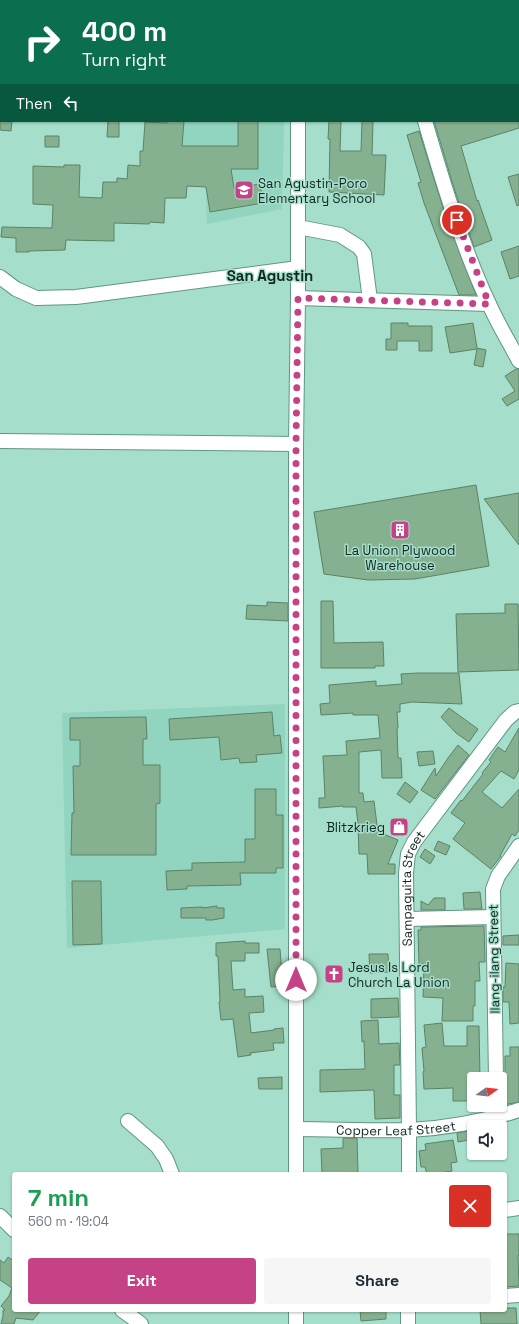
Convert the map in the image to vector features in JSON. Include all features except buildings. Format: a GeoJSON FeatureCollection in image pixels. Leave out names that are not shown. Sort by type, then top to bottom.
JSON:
{"type":"FeatureCollection","features":[{"type":"Feature","properties":{"kind":"street"},"geometry":{"type":"LineString","coordinates":[[296,1172],[296,444],[298,122]]}},
{"type":"Feature","properties":{"kind":"street"},"geometry":{"type":"LineString","coordinates":[[425,122],[446,191],[489,304],[519,361]]}},
{"type":"Feature","properties":{"kind":"street"},"geometry":{"type":"LineString","coordinates":[[298,228],[340,235],[358,247],[364,254],[370,300]]}},
{"type":"Feature","properties":{"kind":"street"},"geometry":{"type":"LineString","coordinates":[[0,277],[16,289],[36,298],[69,297],[298,268]]}},
{"type":"Feature","properties":{"kind":"street"},"geometry":{"type":"LineString","coordinates":[[298,298],[489,304]]}},
{"type":"Feature","properties":{"kind":"street"},"geometry":{"type":"LineString","coordinates":[[0,441],[296,444]]}},
{"type":"Feature","properties":{"kind":"street","name":"Sampaguita Street"},"geometry":{"type":"LineString","coordinates":[[409,1172],[406,873],[408,854],[414,842],[506,720],[515,712],[519,711]]}},
{"type":"Feature","properties":{"kind":"street","name":"Ilang-ilang Street"},"geometry":{"type":"LineString","coordinates":[[496,1072],[493,889],[494,883],[498,876],[519,846]]}},
{"type":"Feature","properties":{"kind":"street"},"geometry":{"type":"LineString","coordinates":[[407,919],[493,917]]}},
{"type":"Feature","properties":{"kind":"street","name":"Copper Leaf Street"},"geometry":{"type":"LineString","coordinates":[[507,1111],[519,1110]]}},
{"type":"Feature","properties":{"kind":"street","name":"Copper Leaf Street"},"geometry":{"type":"LineString","coordinates":[[296,1129],[409,1130],[433,1128],[493,1112]]}},
{"type":"Feature","properties":{"kind":"street"},"geometry":{"type":"LineString","coordinates":[[128,1121],[157,1146],[166,1159],[171,1172]]}},
{"type":"Feature","properties":{"kind":"street"},"geometry":{"type":"LineString","coordinates":[[507,1210],[519,1208]]}},
{"type":"Feature","properties":{"kind":"street"},"geometry":{"type":"LineString","coordinates":[[0,1216],[12,1228]]}},
{"type":"Feature","properties":{"kind":"street"},"geometry":{"type":"LineString","coordinates":[[507,1296],[519,1295]]}},
{"type":"Feature","properties":{"kind":"street"},"geometry":{"type":"LineString","coordinates":[[126,1312],[141,1324]]}},
{"type":"Feature","properties":{"kind":"street"},"geometry":{"type":"LineString","coordinates":[[296,1312],[296,1324]]}},
{"type":"Feature","properties":{"kind":"street"},"geometry":{"type":"LineString","coordinates":[[408,1312],[408,1324]]}},
{"type":"Feature","properties":{"kind":"shaded area","name":"San Agustin-Poro Elementary School"},"geometry":{"type":"Polygon","coordinates":[[[162,122],[284,122],[282,209],[207,224],[205,172],[164,166],[162,122]]]}},
{"type":"Feature","properties":{"kind":"shaded area"},"geometry":{"type":"Polygon","coordinates":[[[285,704],[285,929],[67,948],[62,713],[285,704]]]}},
{"type":"Feature","properties":{"kind":"place","name":"San Agustin-Poro Elementary School"},"geometry":{"type":"Point","coordinates":[244,190]}},
{"type":"Feature","properties":{"kind":"place","name":"La Union Plywood Warehouse"},"geometry":{"type":"Point","coordinates":[400,530]}},
{"type":"Feature","properties":{"kind":"place","name":"Blitzkrieg"},"geometry":{"type":"Point","coordinates":[399,827]}},
{"type":"Feature","properties":{"kind":"place","name":"Jesus Is Lord Church La Union"},"geometry":{"type":"Point","coordinates":[334,974]}},
{"type":"Feature","properties":{"kind":"district","name":"San Agustin"},"geometry":{"type":"Point","coordinates":[270,275]}},
{"type":"Feature","properties":{"kind":"route"},"geometry":{"type":"LineString","coordinates":[[296,980],[296,444],[298,298],[489,304],[457,220]]}}]}
